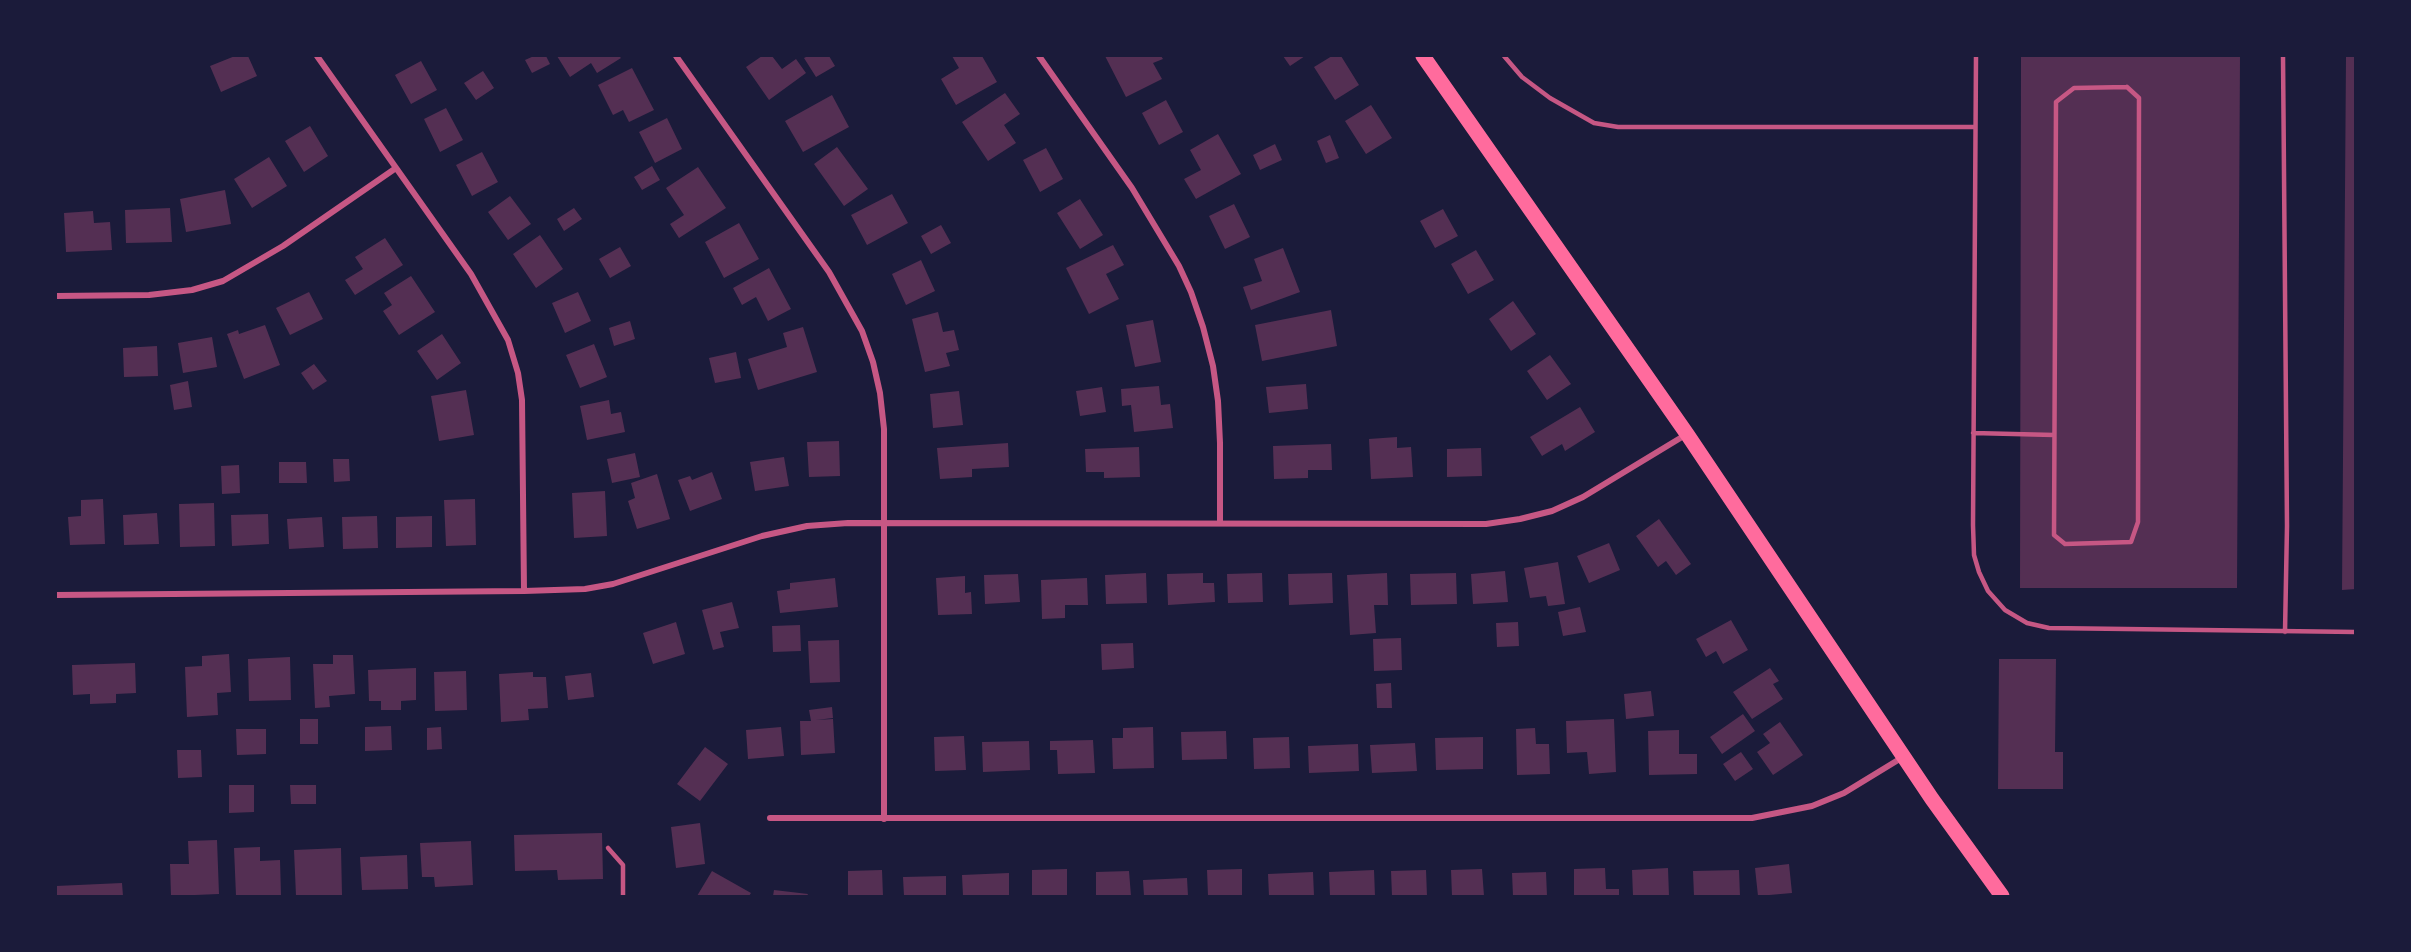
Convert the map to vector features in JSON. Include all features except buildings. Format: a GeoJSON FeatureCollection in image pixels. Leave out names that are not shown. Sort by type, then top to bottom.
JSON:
{"type":"FeatureCollection","features":[{"type":"Feature","properties":{"kind":"main road"},"geometry":{"type":"LineString","coordinates":[[1423,56],[1687,434],[1904,757],[2002,897]]}},
{"type":"Feature","properties":{"kind":"street"},"geometry":{"type":"LineString","coordinates":[[317,56],[471,274],[508,339],[518,373],[522,400],[524,591]]}},
{"type":"Feature","properties":{"kind":"street"},"geometry":{"type":"LineString","coordinates":[[676,56],[830,272],[861,331],[873,362],[880,393],[884,429],[884,819]]}},
{"type":"Feature","properties":{"kind":"street"},"geometry":{"type":"LineString","coordinates":[[1039,56],[1132,188],[1174,257],[1191,292],[1203,327],[1218,401],[1220,522]]}},
{"type":"Feature","properties":{"kind":"street"},"geometry":{"type":"LineString","coordinates":[[56,296],[149,296],[192,290],[223,281],[283,246],[396,168]]}},
{"type":"Feature","properties":{"kind":"street"},"geometry":{"type":"LineString","coordinates":[[56,595],[524,591],[585,588],[613,584],[762,536],[807,526],[885,523],[1220,522],[1486,524],[1552,511],[1583,497],[1687,434]]}},
{"type":"Feature","properties":{"kind":"street"},"geometry":{"type":"LineString","coordinates":[[770,819],[1752,818],[1812,806],[1844,793],[1904,757]]}},
{"type":"Feature","properties":{"kind":"lane"},"geometry":{"type":"LineString","coordinates":[[1504,56],[1522,77],[1550,98],[1594,123],[1618,127],[1975,127]]}},
{"type":"Feature","properties":{"kind":"lane"},"geometry":{"type":"LineString","coordinates":[[1976,56],[1974,555],[1988,591],[2005,610],[2027,623],[2049,628],[2355,632]]}},
{"type":"Feature","properties":{"kind":"lane"},"geometry":{"type":"LineString","coordinates":[[2283,56],[2287,514],[2285,632]]}},
{"type":"Feature","properties":{"kind":"lane"},"geometry":{"type":"LineString","coordinates":[[2127,87],[2139,98],[2138,522],[2131,542],[2065,544],[2054,535],[2054,435],[2056,102],[2074,88],[2127,87]]}},
{"type":"Feature","properties":{"kind":"lane"},"geometry":{"type":"LineString","coordinates":[[1973,433],[2054,435]]}},
{"type":"Feature","properties":{"kind":"lane"},"geometry":{"type":"LineString","coordinates":[[608,848],[623,865],[623,897]]}}]}
